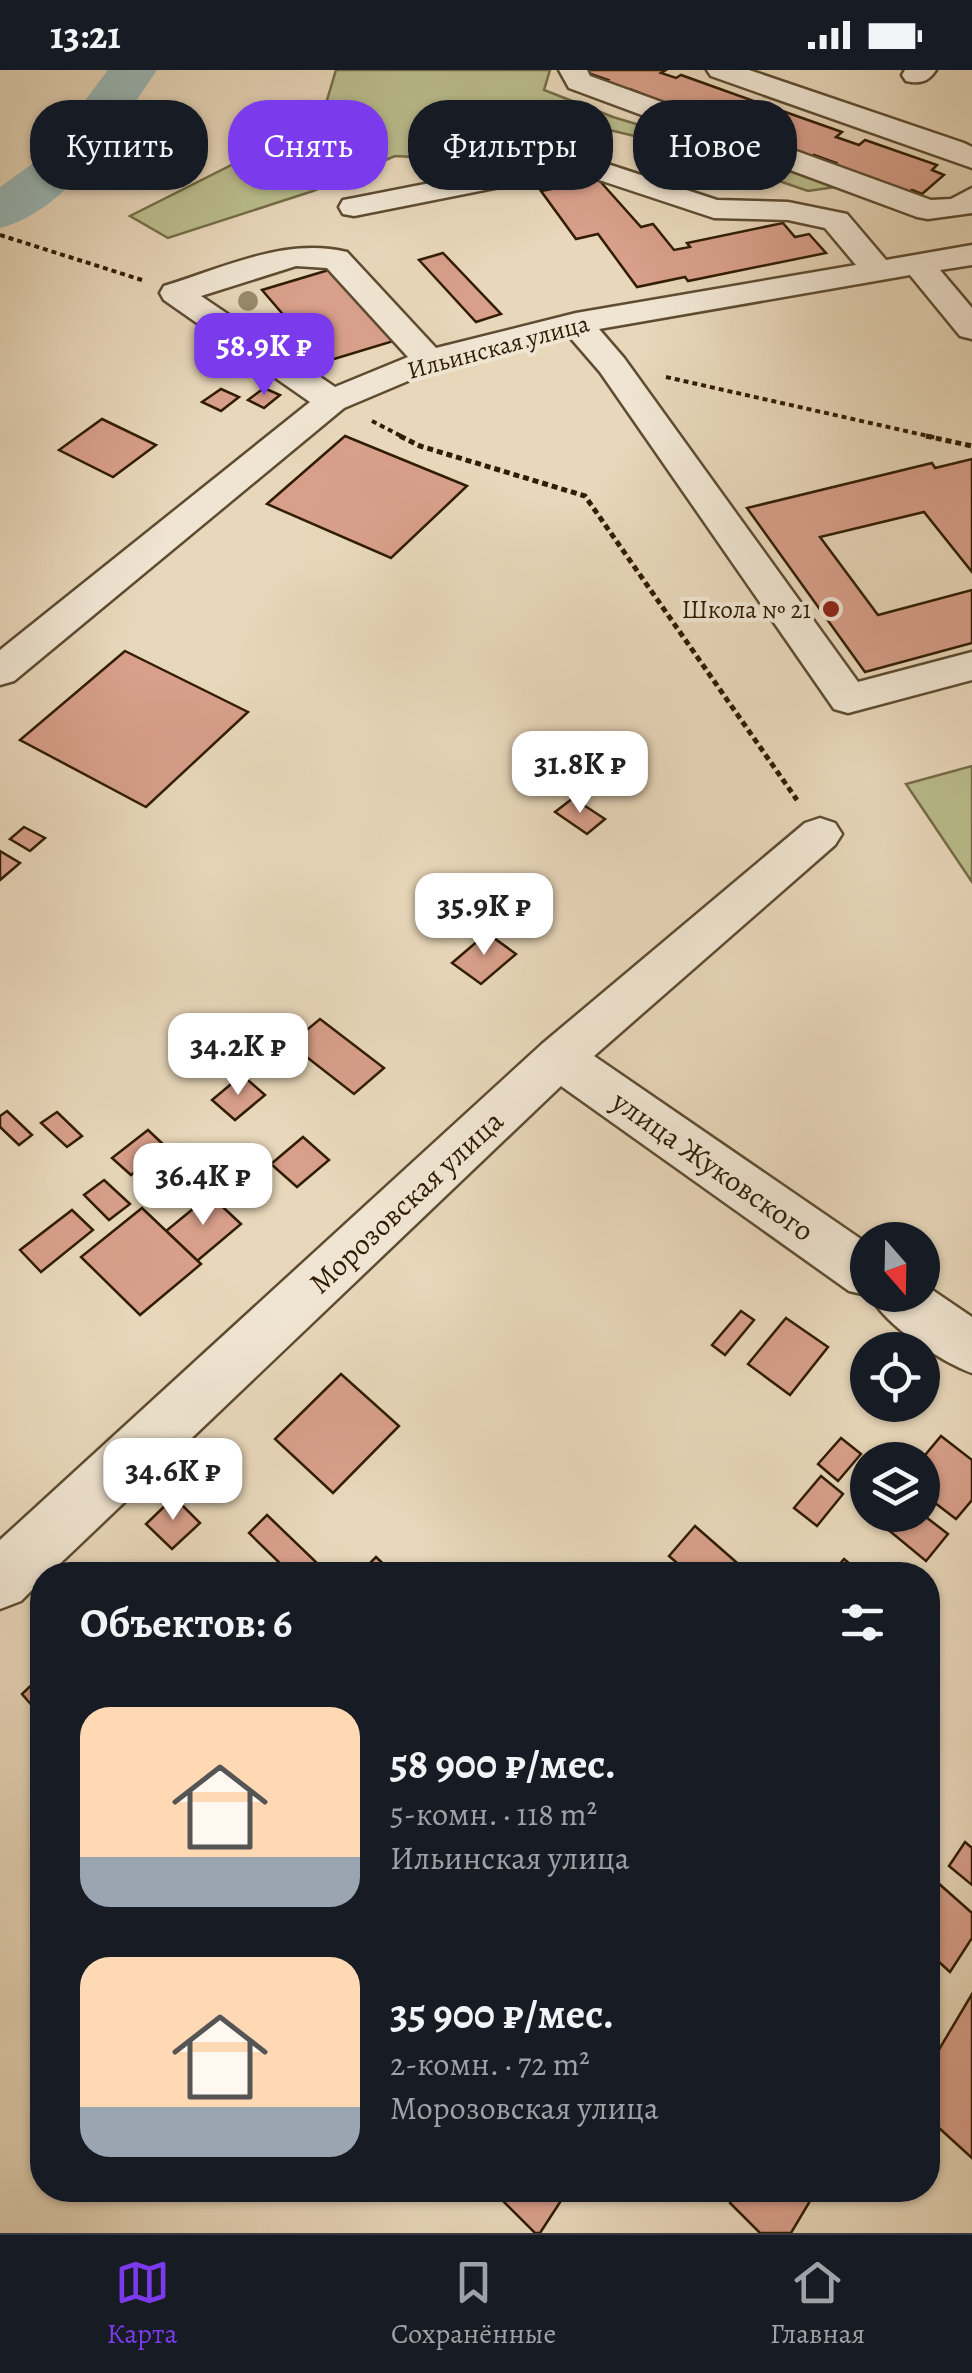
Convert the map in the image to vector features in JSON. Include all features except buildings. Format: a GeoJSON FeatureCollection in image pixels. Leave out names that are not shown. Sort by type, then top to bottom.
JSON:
{"type":"FeatureCollection","features":[{"type":"Feature","properties":{"kind":"street"},"geometry":{"type":"LineString","coordinates":[[573,70],[579,82],[928,210],[960,207],[972,197]]}},
{"type":"Feature","properties":{"kind":"street"},"geometry":{"type":"LineString","coordinates":[[721,70],[954,149],[972,159]]}},
{"type":"Feature","properties":{"kind":"street"},"geometry":{"type":"LineString","coordinates":[[354,207],[577,163],[714,209],[788,211],[836,221],[876,270]]}},
{"type":"Feature","properties":{"kind":"street","name":"Ильинская улица"},"geometry":{"type":"LineString","coordinates":[[0,671],[332,401],[429,360],[576,324],[972,255]]}},
{"type":"Feature","properties":{"kind":"street"},"geometry":{"type":"LineString","coordinates":[[176,293],[294,256],[336,259],[429,360]]}},
{"type":"Feature","properties":{"kind":"street"},"geometry":{"type":"LineString","coordinates":[[916,262],[972,329]]}},
{"type":"Feature","properties":{"kind":"street"},"geometry":{"type":"LineString","coordinates":[[176,293],[332,401]]}},
{"type":"Feature","properties":{"kind":"street"},"geometry":{"type":"LineString","coordinates":[[576,324],[612,364],[848,699],[972,666]]}},
{"type":"Feature","properties":{"kind":"street","name":"Морозовская улица"},"geometry":{"type":"LineString","coordinates":[[0,1580],[560,1058],[820,834]]}},
{"type":"Feature","properties":{"kind":"street","name":"улица Жуковского"},"geometry":{"type":"LineString","coordinates":[[560,1058],[850,1261]]}},
{"type":"Feature","properties":{"kind":"street"},"geometry":{"type":"LineString","coordinates":[[921,1312],[972,1348]]}},
{"type":"Feature","properties":{"kind":"path"},"geometry":{"type":"LineString","coordinates":[[1,236],[176,293]]}},
{"type":"Feature","properties":{"kind":"path"},"geometry":{"type":"LineString","coordinates":[[612,364],[972,446]]}},
{"type":"Feature","properties":{"kind":"path"},"geometry":{"type":"LineString","coordinates":[[332,401],[420,446],[585,496],[820,834]]}},
{"type":"Feature","properties":{"kind":"green space"},"geometry":{"type":"Polygon","coordinates":[[[336,70],[550,70],[544,90],[570,100],[408,100],[408,157],[388,159],[388,100],[327,100],[336,70]]]}},
{"type":"Feature","properties":{"kind":"green space"},"geometry":{"type":"Polygon","coordinates":[[[613,117],[633,123],[633,136],[613,131],[613,117]]]}},
{"type":"Feature","properties":{"kind":"green space"},"geometry":{"type":"Polygon","coordinates":[[[228,167],[228,190],[315,190],[168,238],[130,216],[182,190],[208,190],[208,177],[228,167]]]}},
{"type":"Feature","properties":{"kind":"green space"},"geometry":{"type":"Polygon","coordinates":[[[797,172],[842,186],[808,191],[797,187],[797,172]]]}},
{"type":"Feature","properties":{"kind":"green space"},"geometry":{"type":"Polygon","coordinates":[[[972,766],[972,882],[906,784],[972,766]]]}},
{"type":"Feature","properties":{"kind":"waterway"},"geometry":{"type":"LineString","coordinates":[[0,212],[61,167],[133,70]]}},
{"type":"Feature","properties":{"kind":"place","name":"Школа № 21"},"geometry":{"type":"Point","coordinates":[831,609]}}]}
